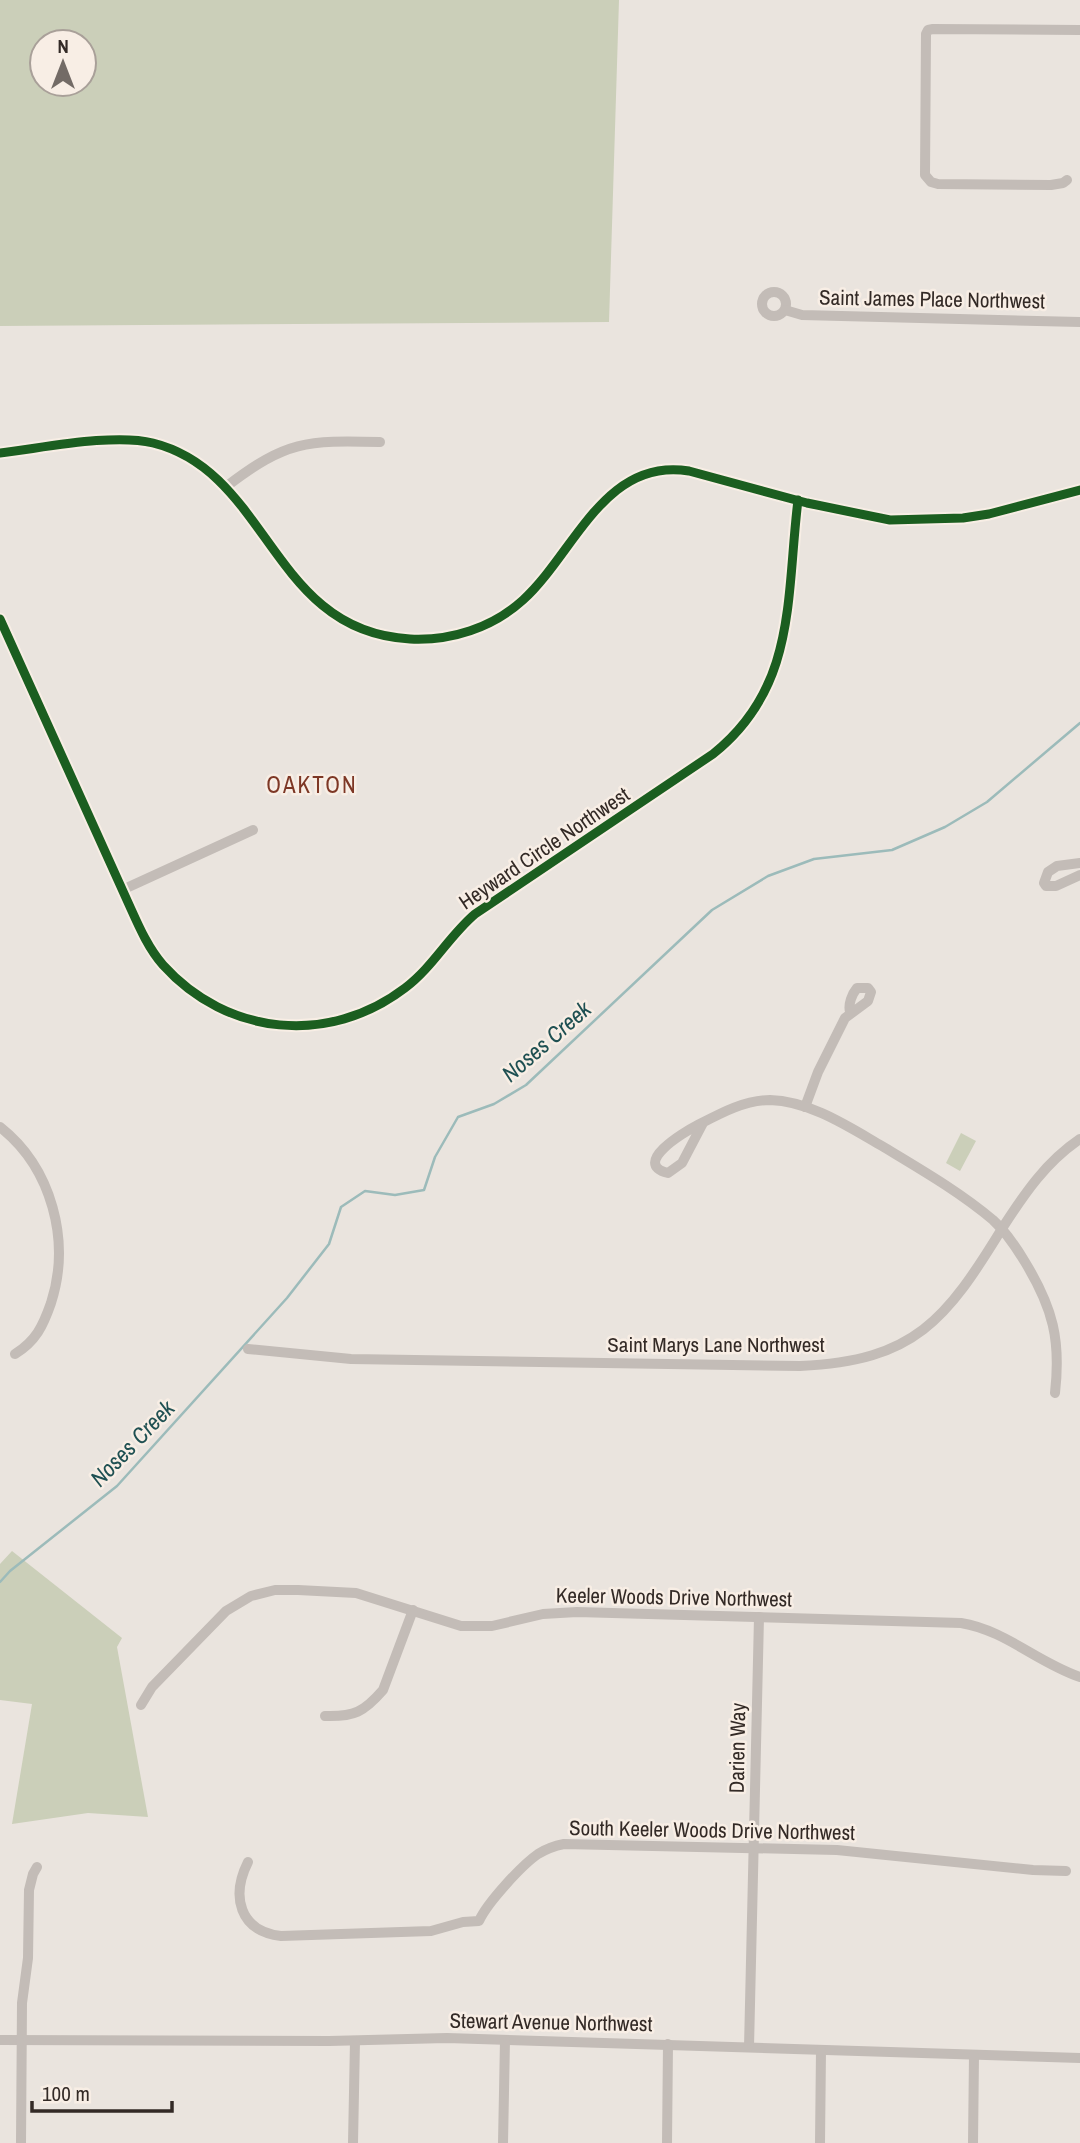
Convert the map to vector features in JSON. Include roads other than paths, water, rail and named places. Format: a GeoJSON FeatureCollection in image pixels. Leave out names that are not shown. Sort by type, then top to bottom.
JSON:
{"type":"FeatureCollection","features":[{"type":"Feature","properties":{"kind":"street"},"geometry":{"type":"LineString","coordinates":[[1067,180],[1058,185],[939,184],[928,180],[925,175],[926,34],[933,29],[1080,30]]}},
{"type":"Feature","properties":{"kind":"street","name":"Saint James Place Northwest"},"geometry":{"type":"LineString","coordinates":[[785,310],[802,315],[1080,322]]}},
{"type":"Feature","properties":{"kind":"street"},"geometry":{"type":"LineString","coordinates":[[0,453],[120,440],[143,441],[184,455],[202,465],[227,486],[293,577],[317,602],[338,617],[370,631],[396,637],[425,639],[468,632],[511,610],[535,588],[610,496],[627,481],[648,472],[669,469],[689,471],[871,518],[890,520],[937,520],[989,514],[1080,490]]}},
{"type":"Feature","properties":{"kind":"street"},"geometry":{"type":"LineString","coordinates":[[227,486],[262,460],[288,448],[315,442],[380,442]]}},
{"type":"Feature","properties":{"kind":"street","name":"Heyward Circle Northwest"},"geometry":{"type":"LineString","coordinates":[[0,619],[145,939],[163,964],[211,1005],[237,1017],[264,1023],[312,1025],[347,1019],[389,999],[423,972],[475,914],[713,754],[735,735],[751,716],[772,679],[781,649],[798,500]]}},
{"type":"Feature","properties":{"kind":"street"},"geometry":{"type":"LineString","coordinates":[[122,890],[253,830]]}},
{"type":"Feature","properties":{"kind":"street"},"geometry":{"type":"LineString","coordinates":[[1080,863],[1057,866],[1048,872],[1044,883],[1046,886],[1056,887],[1080,875]]}},
{"type":"Feature","properties":{"kind":"street"},"geometry":{"type":"LineString","coordinates":[[805,1107],[818,1072],[850,1012]]}},
{"type":"Feature","properties":{"kind":"street"},"geometry":{"type":"LineString","coordinates":[[702,1123],[682,1163],[668,1173],[660,1171],[656,1166],[660,1152],[684,1132],[702,1123],[726,1111],[755,1101],[780,1101],[805,1107],[844,1125],[956,1193],[1002,1229],[1031,1272],[1055,1328],[1058,1355],[1055,1393]]}},
{"type":"Feature","properties":{"kind":"street"},"geometry":{"type":"LineString","coordinates":[[0,1127],[19,1145],[39,1173],[52,1206],[60,1241],[58,1277],[41,1330],[15,1354]]}},
{"type":"Feature","properties":{"kind":"street","name":"Saint Marys Lane Northwest"},"geometry":{"type":"LineString","coordinates":[[248,1349],[363,1360],[792,1366],[845,1363],[892,1349],[929,1326],[960,1292],[1025,1192],[1045,1167],[1080,1139]]}},
{"type":"Feature","properties":{"kind":"street"},"geometry":{"type":"LineString","coordinates":[[294,1354],[295,1340]]}},
{"type":"Feature","properties":{"kind":"street","name":"Keeler Woods Drive Northwest"},"geometry":{"type":"LineString","coordinates":[[141,1705],[152,1687],[226,1611],[251,1596],[275,1590],[356,1593],[461,1626],[477,1627],[556,1613],[946,1622],[975,1625],[996,1633],[1056,1668],[1080,1677]]}},
{"type":"Feature","properties":{"kind":"street"},"geometry":{"type":"LineString","coordinates":[[325,1716],[346,1717],[355,1714],[376,1699],[383,1690],[413,1610]]}},
{"type":"Feature","properties":{"kind":"street","name":"Darien Way"},"geometry":{"type":"LineString","coordinates":[[749,2048],[759,1617]]}},
{"type":"Feature","properties":{"kind":"street","name":"South Keeler Woods Drive Northwest"},"geometry":{"type":"LineString","coordinates":[[247,1862],[238,1889],[245,1916],[263,1932],[281,1936],[430,1931],[479,1921],[485,1909],[532,1858],[550,1847],[564,1844],[837,1850],[1066,1871]]}},
{"type":"Feature","properties":{"kind":"street"},"geometry":{"type":"LineString","coordinates":[[21,2143],[22,2003],[28,1958],[29,1890],[37,1867]]}},
{"type":"Feature","properties":{"kind":"street","name":"Stewart Avenue Northwest"},"geometry":{"type":"LineString","coordinates":[[0,2040],[355,2041],[447,2038],[1080,2058]]}},
{"type":"Feature","properties":{"kind":"street"},"geometry":{"type":"LineString","coordinates":[[503,2143],[505,2039]]}},
{"type":"Feature","properties":{"kind":"street"},"geometry":{"type":"LineString","coordinates":[[353,2143],[355,2041]]}},
{"type":"Feature","properties":{"kind":"street"},"geometry":{"type":"LineString","coordinates":[[667,2143],[668,2044]]}},
{"type":"Feature","properties":{"kind":"street"},"geometry":{"type":"LineString","coordinates":[[820,2143],[821,2050]]}},
{"type":"Feature","properties":{"kind":"street"},"geometry":{"type":"LineString","coordinates":[[973,2143],[974,2055]]}},
{"type":"Feature","properties":{"kind":"waterway","name":"Noses Creek"},"geometry":{"type":"LineString","coordinates":[[0,1582],[10,1571],[117,1486],[287,1298],[329,1244],[341,1207],[365,1191],[395,1195],[424,1190],[435,1157],[458,1117],[494,1104],[526,1085],[712,910],[768,876],[814,859],[892,850],[945,827],[987,802],[1080,723]]}},
{"type":"Feature","properties":{"kind":"district","name":"OAKTON"},"geometry":{"type":"Point","coordinates":[312,784]}}]}
